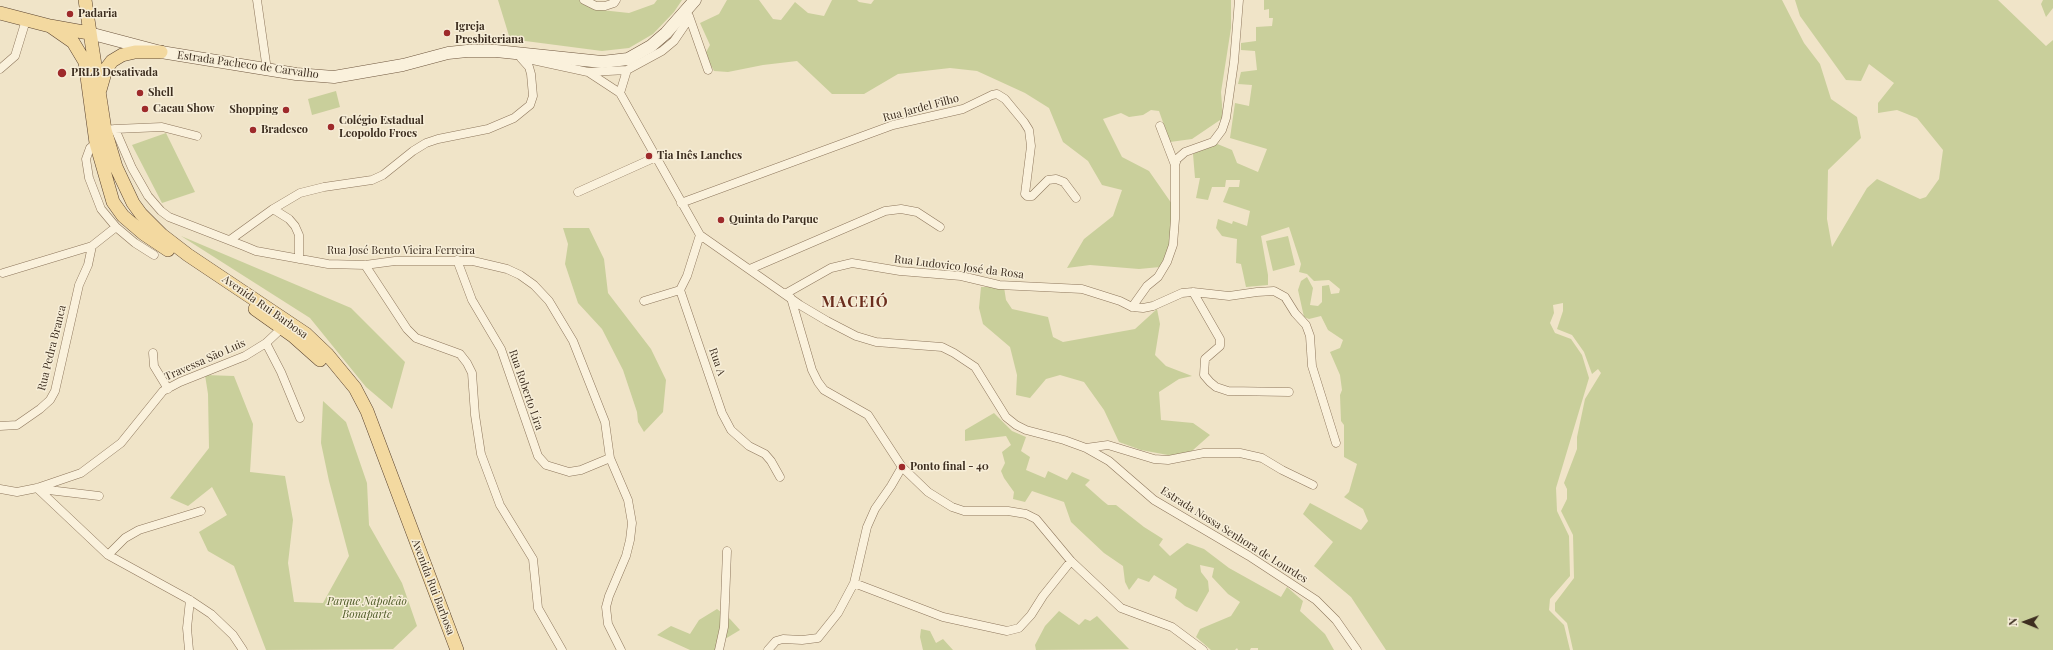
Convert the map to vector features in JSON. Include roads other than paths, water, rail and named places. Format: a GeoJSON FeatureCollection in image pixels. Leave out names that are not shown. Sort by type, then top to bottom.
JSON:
{"type":"FeatureCollection","features":[{"type":"Feature","properties":{"kind":"main road","name":"Avenida Rui Barbosa"},"geometry":{"type":"LineString","coordinates":[[85,0],[89,33],[100,92],[110,129],[116,167],[127,191],[141,214],[162,236],[306,334],[327,354],[355,388],[367,411],[457,650]]}},
{"type":"Feature","properties":{"kind":"main road","name":"Estrada Pacheco de Carvalho"},"geometry":{"type":"LineString","coordinates":[[89,33],[161,52],[267,70],[334,77],[403,65],[448,53],[467,51],[506,52],[602,62],[628,59],[651,46],[691,9]]}},
{"type":"Feature","properties":{"kind":"main road"},"geometry":{"type":"LineString","coordinates":[[0,13],[50,26],[89,33]]}},
{"type":"Feature","properties":{"kind":"main road","name":"Avenida Rui Barbosa"},"geometry":{"type":"LineString","coordinates":[[50,26],[72,42],[85,62],[96,143],[113,202],[123,216],[144,234],[282,328],[327,366],[348,392],[356,406],[450,650]]}},
{"type":"Feature","properties":{"kind":"main road"},"geometry":{"type":"LineString","coordinates":[[100,92],[106,69],[112,61],[122,54],[135,52],[161,52]]}},
{"type":"Feature","properties":{"kind":"street"},"geometry":{"type":"LineString","coordinates":[[257,0],[267,70]]}},
{"type":"Feature","properties":{"kind":"street"},"geometry":{"type":"LineString","coordinates":[[584,0],[596,6],[606,6],[614,3],[616,0]]}},
{"type":"Feature","properties":{"kind":"street"},"geometry":{"type":"LineString","coordinates":[[1175,165],[1180,155],[1213,142],[1222,130],[1226,118],[1234,62],[1239,0]]}},
{"type":"Feature","properties":{"kind":"street"},"geometry":{"type":"LineString","coordinates":[[506,52],[521,58],[588,72],[627,70],[662,51],[674,41],[691,9]]}},
{"type":"Feature","properties":{"kind":"street"},"geometry":{"type":"LineString","coordinates":[[691,9],[708,70]]}},
{"type":"Feature","properties":{"kind":"street"},"geometry":{"type":"LineString","coordinates":[[0,69],[15,56],[26,20]]}},
{"type":"Feature","properties":{"kind":"street"},"geometry":{"type":"LineString","coordinates":[[230,240],[273,209],[305,192],[324,187],[372,180],[383,175],[413,151],[426,143],[488,128],[514,118],[530,105],[533,96],[529,67],[521,58]]}},
{"type":"Feature","properties":{"kind":"street"},"geometry":{"type":"LineString","coordinates":[[588,72],[620,93],[627,70]]}},
{"type":"Feature","properties":{"kind":"street","name":"Estrada Nossa Senhora de Lourdes"},"geometry":{"type":"LineString","coordinates":[[620,93],[700,235],[788,296],[827,321],[856,336],[876,342],[942,348],[954,353],[975,367],[1006,417],[1016,425],[1026,430],[1064,440],[1086,448],[1109,461],[1154,500],[1249,556],[1316,600],[1336,620],[1357,650]]}},
{"type":"Feature","properties":{"kind":"street","name":"Rua Jardel Filho"},"geometry":{"type":"LineString","coordinates":[[681,203],[893,126],[963,109],[997,94],[1004,99],[1029,130],[1031,146],[1025,194],[1027,196],[1032,196],[1048,180],[1056,179],[1064,182],[1076,198]]}},
{"type":"Feature","properties":{"kind":"street"},"geometry":{"type":"LineString","coordinates":[[1132,307],[1147,286],[1158,277],[1167,262],[1173,245],[1175,219],[1175,165],[1160,126]]}},
{"type":"Feature","properties":{"kind":"street"},"geometry":{"type":"LineString","coordinates":[[110,129],[162,127],[197,136]]}},
{"type":"Feature","properties":{"kind":"street","name":"Rua José Bento Vieira Ferreira"},"geometry":{"type":"LineString","coordinates":[[110,129],[157,208],[169,217],[256,251],[328,264],[364,265],[395,261],[458,260],[487,263],[520,275],[534,285],[549,301],[573,341],[605,422],[610,458],[628,500],[632,524],[626,556],[609,596],[606,607],[608,624],[621,650]]}},
{"type":"Feature","properties":{"kind":"street"},"geometry":{"type":"LineString","coordinates":[[96,143],[87,152],[89,178],[101,209],[116,227],[135,243],[154,255]]}},
{"type":"Feature","properties":{"kind":"street"},"geometry":{"type":"LineString","coordinates":[[578,192],[656,157]]}},
{"type":"Feature","properties":{"kind":"street"},"geometry":{"type":"LineString","coordinates":[[273,209],[289,219],[295,226],[299,235],[300,259]]}},
{"type":"Feature","properties":{"kind":"street"},"geometry":{"type":"LineString","coordinates":[[750,269],[885,211],[901,209],[916,212],[940,227]]}},
{"type":"Feature","properties":{"kind":"street"},"geometry":{"type":"LineString","coordinates":[[3,273],[92,246],[116,227]]}},
{"type":"Feature","properties":{"kind":"street"},"geometry":{"type":"LineString","coordinates":[[644,301],[680,290],[687,276],[700,235]]}},
{"type":"Feature","properties":{"kind":"street","name":"Rua Pedra Branca"},"geometry":{"type":"LineString","coordinates":[[0,426],[17,425],[40,409],[50,400],[55,391],[79,285],[88,265],[92,246]]}},
{"type":"Feature","properties":{"kind":"street","name":"Rua Roberto Líra"},"geometry":{"type":"LineString","coordinates":[[458,260],[472,300],[501,349],[538,456],[546,465],[569,472],[581,470],[610,458]]}},
{"type":"Feature","properties":{"kind":"street","name":"Rua Ludovico José da Rosa"},"geometry":{"type":"LineString","coordinates":[[788,296],[831,268],[852,263],[900,271],[962,276],[999,285],[1082,289],[1120,301],[1132,307],[1143,308],[1153,306],[1182,293],[1193,292],[1229,296],[1274,291],[1285,297],[1306,325],[1310,336],[1312,366],[1336,443]]}},
{"type":"Feature","properties":{"kind":"street"},"geometry":{"type":"LineString","coordinates":[[364,265],[407,329],[416,338],[460,354],[468,363],[472,373],[476,422],[481,454],[500,505],[533,559],[538,608],[562,650]]}},
{"type":"Feature","properties":{"kind":"street","name":"Rua A"},"geometry":{"type":"LineString","coordinates":[[680,290],[722,413],[728,424],[741,440],[764,454],[771,461],[780,477]]}},
{"type":"Feature","properties":{"kind":"street"},"geometry":{"type":"LineString","coordinates":[[1193,292],[1220,339],[1220,346],[1205,359],[1204,375],[1210,382],[1216,387],[1228,391],[1289,392]]}},
{"type":"Feature","properties":{"kind":"street"},"geometry":{"type":"LineString","coordinates":[[788,296],[812,370],[818,382],[824,390],[868,415],[902,467],[928,492],[952,507],[964,511],[1008,511],[1026,514],[1036,519],[1072,562],[1121,608],[1172,627],[1203,650]]}},
{"type":"Feature","properties":{"kind":"street","name":"Travessa São Luis"},"geometry":{"type":"LineString","coordinates":[[0,490],[17,492],[37,488],[81,473],[92,467],[131,433],[155,400],[168,388],[234,361],[266,343],[282,328]]}},
{"type":"Feature","properties":{"kind":"street"},"geometry":{"type":"LineString","coordinates":[[266,343],[284,377],[300,418]]}},
{"type":"Feature","properties":{"kind":"street"},"geometry":{"type":"LineString","coordinates":[[153,354],[154,366],[168,388]]}},
{"type":"Feature","properties":{"kind":"street"},"geometry":{"type":"LineString","coordinates":[[1086,448],[1108,445],[1154,459],[1168,460],[1204,453],[1240,453],[1262,458],[1282,470],[1313,485]]}},
{"type":"Feature","properties":{"kind":"street"},"geometry":{"type":"LineString","coordinates":[[768,650],[776,641],[783,639],[802,640],[818,638],[838,613],[854,583],[867,527],[875,509],[894,482],[902,467]]}},
{"type":"Feature","properties":{"kind":"street"},"geometry":{"type":"LineString","coordinates":[[37,488],[99,496]]}},
{"type":"Feature","properties":{"kind":"street"},"geometry":{"type":"LineString","coordinates":[[37,488],[108,555],[190,600],[211,614],[233,635],[244,650]]}},
{"type":"Feature","properties":{"kind":"street"},"geometry":{"type":"LineString","coordinates":[[108,555],[125,538],[139,530],[201,511]]}},
{"type":"Feature","properties":{"kind":"street"},"geometry":{"type":"LineString","coordinates":[[719,650],[724,627],[727,552]]}},
{"type":"Feature","properties":{"kind":"street"},"geometry":{"type":"LineString","coordinates":[[854,583],[943,617],[1007,631],[1019,628],[1031,615],[1043,596],[1072,562]]}},
{"type":"Feature","properties":{"kind":"street"},"geometry":{"type":"LineString","coordinates":[[189,650],[187,628],[190,600]]}},
{"type":"Feature","properties":{"kind":"place","name":"Padaria"},"geometry":{"type":"Point","coordinates":[70,14]}},
{"type":"Feature","properties":{"kind":"place","name":"Igreja Presbiteriana"},"geometry":{"type":"Point","coordinates":[447,33]}},
{"type":"Feature","properties":{"kind":"place","name":"PRLB Desativada"},"geometry":{"type":"Point","coordinates":[62,73]}},
{"type":"Feature","properties":{"kind":"place","name":"Shell"},"geometry":{"type":"Point","coordinates":[140,93]}},
{"type":"Feature","properties":{"kind":"place","name":"Cacau Show"},"geometry":{"type":"Point","coordinates":[145,109]}},
{"type":"Feature","properties":{"kind":"place","name":"Shopping"},"geometry":{"type":"Point","coordinates":[286,110]}},
{"type":"Feature","properties":{"kind":"place","name":"Colégio Estadual Leopoldo Froes"},"geometry":{"type":"Point","coordinates":[331,127]}},
{"type":"Feature","properties":{"kind":"place","name":"Bradesco"},"geometry":{"type":"Point","coordinates":[253,130]}},
{"type":"Feature","properties":{"kind":"place","name":"Tia Inês Lanches"},"geometry":{"type":"Point","coordinates":[649,156]}},
{"type":"Feature","properties":{"kind":"place","name":"Quinta do Parque"},"geometry":{"type":"Point","coordinates":[721,220]}},
{"type":"Feature","properties":{"kind":"place","name":"Ponto final - 40"},"geometry":{"type":"Point","coordinates":[902,467]}},
{"type":"Feature","properties":{"kind":"district","name":"MACEIÓ"},"geometry":{"type":"Point","coordinates":[855,302]}},
{"type":"Feature","properties":{"kind":"park label","name":"Parque Napoleão Bonaparte"},"geometry":{"type":"Point","coordinates":[367,608]}}]}
